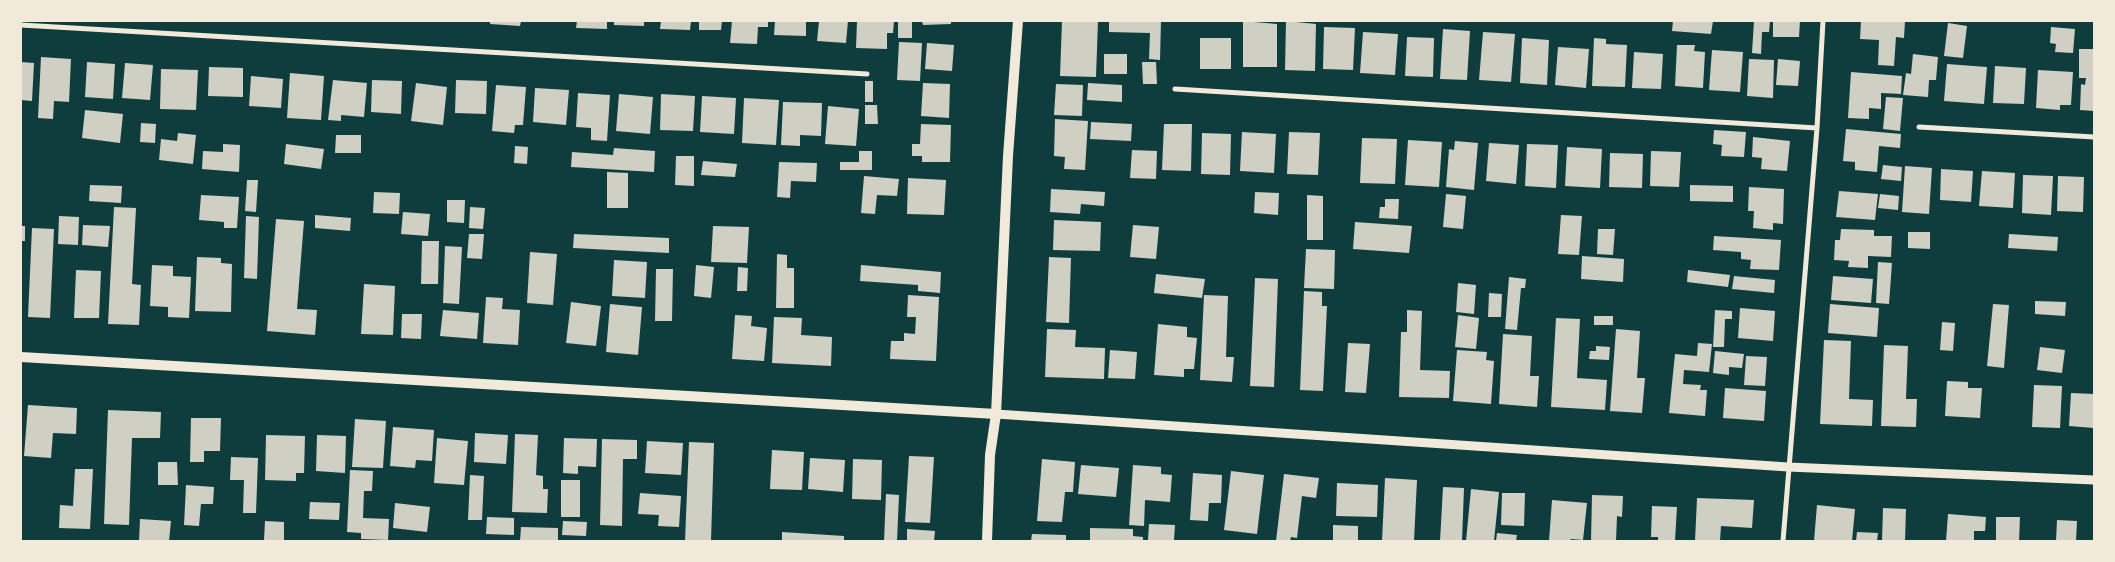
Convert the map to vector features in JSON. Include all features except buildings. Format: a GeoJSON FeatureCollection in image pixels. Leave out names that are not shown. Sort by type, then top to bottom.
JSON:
{"type":"FeatureCollection","features":[{"type":"Feature","properties":{"kind":"main road"},"geometry":{"type":"LineString","coordinates":[[988,541],[990,455],[996,414],[1008,156],[1018,21]]}},
{"type":"Feature","properties":{"kind":"main road"},"geometry":{"type":"LineString","coordinates":[[21,357],[996,414]]}},
{"type":"Feature","properties":{"kind":"street"},"geometry":{"type":"LineString","coordinates":[[1783,541],[1817,128],[1823,21]]}},
{"type":"Feature","properties":{"kind":"street"},"geometry":{"type":"LineString","coordinates":[[21,25],[867,74]]}},
{"type":"Feature","properties":{"kind":"street"},"geometry":{"type":"LineString","coordinates":[[1175,89],[1817,128]]}},
{"type":"Feature","properties":{"kind":"street"},"geometry":{"type":"LineString","coordinates":[[1919,128],[2094,137]]}},
{"type":"Feature","properties":{"kind":"street"},"geometry":{"type":"LineString","coordinates":[[996,414],[1788,467],[2094,480]]}}]}
